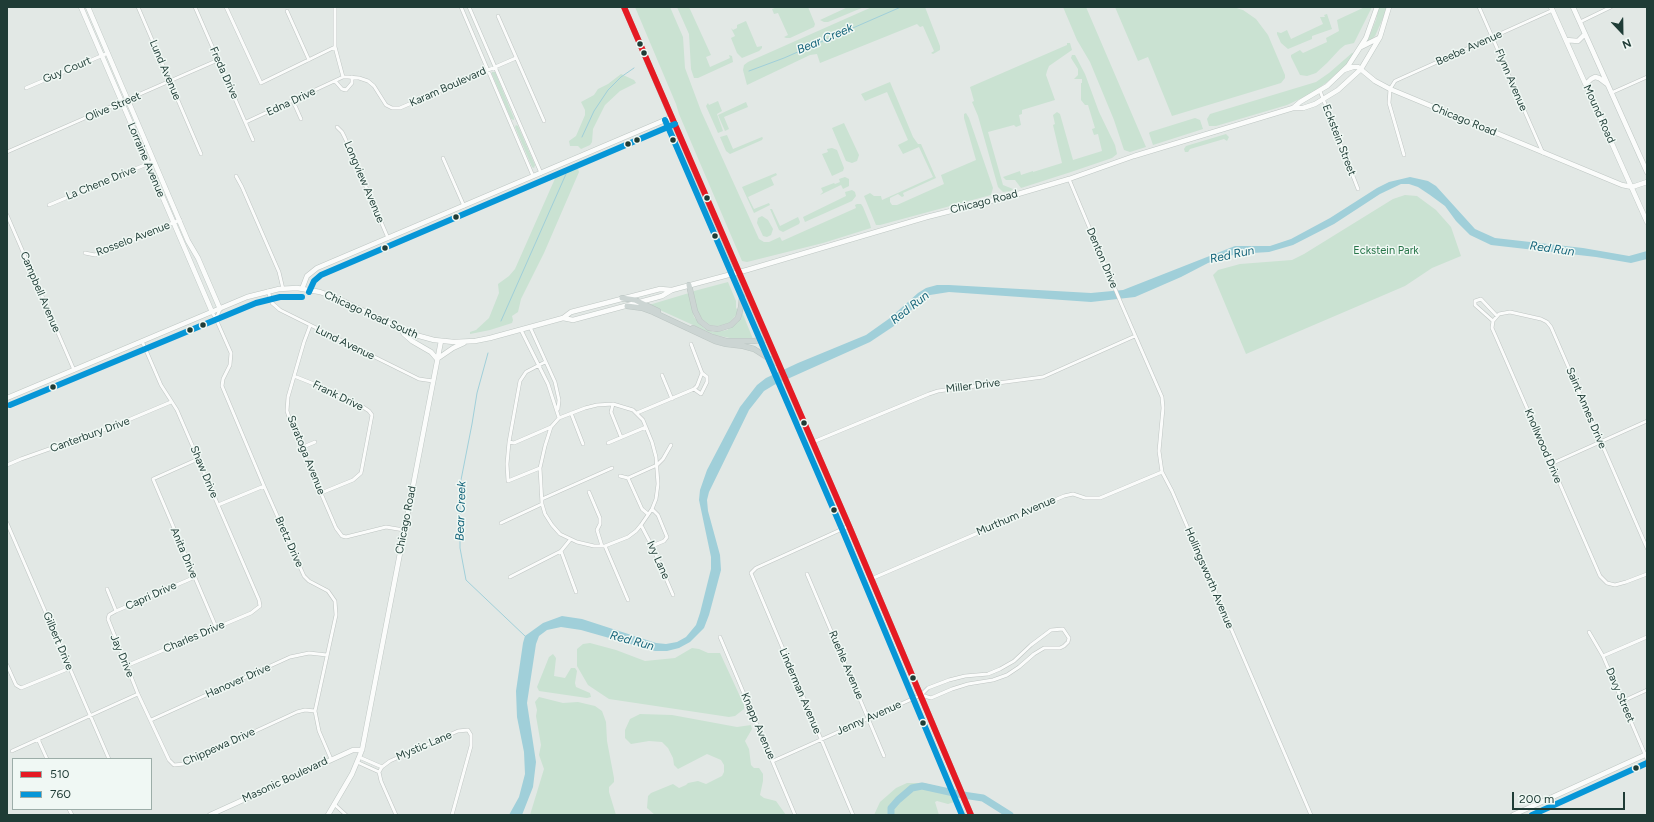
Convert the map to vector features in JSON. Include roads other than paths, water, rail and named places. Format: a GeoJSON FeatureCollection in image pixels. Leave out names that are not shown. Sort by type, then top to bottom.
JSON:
{"type":"FeatureCollection","features":[{"type":"Feature","properties":{"kind":"main road","name":"Lorraine Avenue"},"geometry":{"type":"LineString","coordinates":[[81,7],[212,312]]}},
{"type":"Feature","properties":{"kind":"main road","name":"Lorraine Avenue"},"geometry":{"type":"LineString","coordinates":[[88,7],[154,161],[220,309]]}},
{"type":"Feature","properties":{"kind":"main road"},"geometry":{"type":"LineString","coordinates":[[624,7],[788,389],[850,526],[971,815]]}},
{"type":"Feature","properties":{"kind":"main road","name":"Chicago Road"},"geometry":{"type":"LineString","coordinates":[[1293,108],[1300,102],[1320,91],[1344,70],[1361,47],[1371,29],[1377,7]]}},
{"type":"Feature","properties":{"kind":"main road"},"geometry":{"type":"LineString","coordinates":[[1344,70],[1356,67],[1361,69],[1371,55],[1380,38],[1389,7]]}},
{"type":"Feature","properties":{"kind":"main road","name":"Mound Road"},"geometry":{"type":"LineString","coordinates":[[1573,7],[1647,172]]}},
{"type":"Feature","properties":{"kind":"main road","name":"Mound Road"},"geometry":{"type":"LineString","coordinates":[[1552,9],[1647,222]]}},
{"type":"Feature","properties":{"kind":"main road"},"geometry":{"type":"LineString","coordinates":[[1566,40],[1578,41],[1585,34]]}},
{"type":"Feature","properties":{"kind":"main road"},"geometry":{"type":"LineString","coordinates":[[1361,47],[1380,38]]}},
{"type":"Feature","properties":{"kind":"main road","name":"Chicago Road"},"geometry":{"type":"LineString","coordinates":[[563,318],[573,320],[627,306],[662,296],[672,290],[689,285],[920,219],[998,200],[1069,179],[1130,157],[1293,108],[1303,108],[1324,99],[1346,84],[1361,69],[1376,81],[1390,89],[1622,185],[1632,187]]}},
{"type":"Feature","properties":{"kind":"main road"},"geometry":{"type":"LineString","coordinates":[[1586,84],[1595,77],[1600,78],[1608,85]]}},
{"type":"Feature","properties":{"kind":"main road"},"geometry":{"type":"LineString","coordinates":[[302,289],[307,276],[313,270],[672,117]]}},
{"type":"Feature","properties":{"kind":"main road"},"geometry":{"type":"LineString","coordinates":[[1632,187],[1647,182]]}},
{"type":"Feature","properties":{"kind":"main road"},"geometry":{"type":"LineString","coordinates":[[192,267],[197,267],[200,264]]}},
{"type":"Feature","properties":{"kind":"main road"},"geometry":{"type":"LineString","coordinates":[[689,285],[698,318],[705,326],[718,329],[731,325],[738,318],[741,307],[743,284]]}},
{"type":"Feature","properties":{"kind":"main road","name":"Chicago Road South"},"geometry":{"type":"LineString","coordinates":[[7,398],[248,297],[268,291],[283,289],[302,289],[320,292],[332,296],[401,329],[420,336],[441,341]]}},
{"type":"Feature","properties":{"kind":"main road","name":"Chicago Road"},"geometry":{"type":"LineString","coordinates":[[328,815],[362,750],[441,341],[466,342],[490,338],[563,318],[571,312],[622,298],[660,289],[672,290]]}},
{"type":"Feature","properties":{"kind":"main road"},"geometry":{"type":"LineString","coordinates":[[622,298],[640,302],[720,339],[739,342],[767,339]]}},
{"type":"Feature","properties":{"kind":"main road"},"geometry":{"type":"LineString","coordinates":[[627,306],[639,307],[653,312],[715,342],[754,349],[777,363]]}},
{"type":"Feature","properties":{"kind":"main road"},"geometry":{"type":"LineString","coordinates":[[401,329],[412,341],[431,352],[437,359],[453,348],[466,342]]}},
{"type":"Feature","properties":{"kind":"main road","name":"Masonic Boulevard"},"geometry":{"type":"LineString","coordinates":[[210,815],[331,759],[353,750],[362,750]]}},
{"type":"Feature","properties":{"kind":"main road"},"geometry":{"type":"LineString","coordinates":[[1513,815],[1646,756]]}},
{"type":"Feature","properties":{"kind":"street","name":"Lund Avenue"},"geometry":{"type":"LineString","coordinates":[[138,7],[201,154]]}},
{"type":"Feature","properties":{"kind":"street","name":"Freda Drive"},"geometry":{"type":"LineString","coordinates":[[195,7],[253,140]]}},
{"type":"Feature","properties":{"kind":"street"},"geometry":{"type":"LineString","coordinates":[[226,7],[260,83],[335,47]]}},
{"type":"Feature","properties":{"kind":"street"},"geometry":{"type":"LineString","coordinates":[[335,7],[335,47],[343,77]]}},
{"type":"Feature","properties":{"kind":"street"},"geometry":{"type":"LineString","coordinates":[[461,7],[533,176]]}},
{"type":"Feature","properties":{"kind":"street"},"geometry":{"type":"LineString","coordinates":[[469,7],[541,173]]}},
{"type":"Feature","properties":{"kind":"street","name":"Flynn Avenue"},"geometry":{"type":"LineString","coordinates":[[1479,7],[1543,153]]}},
{"type":"Feature","properties":{"kind":"street"},"geometry":{"type":"LineString","coordinates":[[1580,22],[1611,7]]}},
{"type":"Feature","properties":{"kind":"street","name":"Beebe Avenue"},"geometry":{"type":"LineString","coordinates":[[1390,89],[1395,80],[1493,37],[1552,9]]}},
{"type":"Feature","properties":{"kind":"street"},"geometry":{"type":"LineString","coordinates":[[287,11],[309,60]]}},
{"type":"Feature","properties":{"kind":"street"},"geometry":{"type":"LineString","coordinates":[[498,16],[544,121]]}},
{"type":"Feature","properties":{"kind":"street","name":"Guy Court"},"geometry":{"type":"LineString","coordinates":[[26,88],[108,53]]}},
{"type":"Feature","properties":{"kind":"street","name":"Karam Boulevard"},"geometry":{"type":"LineString","coordinates":[[343,77],[352,77],[368,81],[377,90],[384,103],[395,109],[406,106],[516,58]]}},
{"type":"Feature","properties":{"kind":"street","name":"Olive Street"},"geometry":{"type":"LineString","coordinates":[[7,152],[218,60]]}},
{"type":"Feature","properties":{"kind":"street","name":"Edna Drive"},"geometry":{"type":"LineString","coordinates":[[246,122],[343,77]]}},
{"type":"Feature","properties":{"kind":"street"},"geometry":{"type":"LineString","coordinates":[[335,81],[342,89],[346,90],[352,83],[352,77]]}},
{"type":"Feature","properties":{"kind":"street"},"geometry":{"type":"LineString","coordinates":[[1611,93],[1647,77]]}},
{"type":"Feature","properties":{"kind":"street"},"geometry":{"type":"LineString","coordinates":[[1390,89],[1390,103],[1404,155]]}},
{"type":"Feature","properties":{"kind":"street","name":"Eckstein Street"},"geometry":{"type":"LineString","coordinates":[[1320,91],[1358,188]]}},
{"type":"Feature","properties":{"kind":"street"},"geometry":{"type":"LineString","coordinates":[[293,101],[301,119]]}},
{"type":"Feature","properties":{"kind":"street","name":"Longview Avenue"},"geometry":{"type":"LineString","coordinates":[[337,127],[345,138],[388,238]]}},
{"type":"Feature","properties":{"kind":"street"},"geometry":{"type":"LineString","coordinates":[[443,158],[464,206]]}},
{"type":"Feature","properties":{"kind":"street","name":"La Chene Drive"},"geometry":{"type":"LineString","coordinates":[[49,205],[154,161]]}},
{"type":"Feature","properties":{"kind":"street"},"geometry":{"type":"LineString","coordinates":[[236,176],[279,272],[283,289]]}},
{"type":"Feature","properties":{"kind":"street","name":"Denton Drive"},"geometry":{"type":"LineString","coordinates":[[1069,179],[1135,336]]}},
{"type":"Feature","properties":{"kind":"street","name":"Campbell Avenue"},"geometry":{"type":"LineString","coordinates":[[7,215],[74,370]]}},
{"type":"Feature","properties":{"kind":"street","name":"Rosselo Avenue"},"geometry":{"type":"LineString","coordinates":[[86,253],[94,255],[180,220]]}},
{"type":"Feature","properties":{"kind":"street","name":"Lund Avenue"},"geometry":{"type":"LineString","coordinates":[[268,291],[272,303],[277,308],[310,326],[419,379],[433,381]]}},
{"type":"Feature","properties":{"kind":"street"},"geometry":{"type":"LineString","coordinates":[[1481,299],[1497,316],[1493,321],[1475,305],[1475,301],[1481,299]]}},
{"type":"Feature","properties":{"kind":"street"},"geometry":{"type":"LineString","coordinates":[[216,319],[220,309]]}},
{"type":"Feature","properties":{"kind":"street","name":"Bretz Drive"},"geometry":{"type":"LineString","coordinates":[[212,312],[230,353],[230,365],[223,379],[222,386],[264,486],[304,576],[309,581],[328,590],[335,601],[336,611],[316,712],[319,731],[331,759]]}},
{"type":"Feature","properties":{"kind":"street","name":"Saint Annes Drive"},"geometry":{"type":"LineString","coordinates":[[1497,316],[1502,313],[1510,312],[1541,319],[1548,324],[1647,548]]}},
{"type":"Feature","properties":{"kind":"street","name":"Knollwood Drive"},"geometry":{"type":"LineString","coordinates":[[1493,321],[1492,328],[1496,338],[1596,568],[1603,580],[1611,584],[1619,584],[1647,574]]}},
{"type":"Feature","properties":{"kind":"street","name":"Saratoga Avenue"},"geometry":{"type":"LineString","coordinates":[[310,326],[288,396],[287,411],[301,448],[338,532],[342,536],[349,536],[386,527],[404,530]]}},
{"type":"Feature","properties":{"kind":"street"},"geometry":{"type":"LineString","coordinates":[[530,327],[555,382],[559,396],[559,418]]}},
{"type":"Feature","properties":{"kind":"street"},"geometry":{"type":"LineString","coordinates":[[520,330],[548,384],[558,411]]}},
{"type":"Feature","properties":{"kind":"street","name":"Miller Drive"},"geometry":{"type":"LineString","coordinates":[[813,442],[938,391],[1043,377],[1135,336]]}},
{"type":"Feature","properties":{"kind":"street","name":"Hollingsworth Avenue"},"geometry":{"type":"LineString","coordinates":[[1135,336],[1162,397],[1163,408],[1158,452],[1162,472],[1172,491],[1311,815]]}},
{"type":"Feature","properties":{"kind":"street","name":"Shaw Drive"},"geometry":{"type":"LineString","coordinates":[[142,341],[160,385],[177,410],[259,600],[260,606]]}},
{"type":"Feature","properties":{"kind":"street"},"geometry":{"type":"LineString","coordinates":[[691,344],[702,373],[707,377],[707,382],[701,394],[694,389]]}},
{"type":"Feature","properties":{"kind":"street"},"geometry":{"type":"LineString","coordinates":[[540,468],[508,481],[507,464],[509,442],[520,381],[526,372],[545,362]]}},
{"type":"Feature","properties":{"kind":"street"},"geometry":{"type":"LineString","coordinates":[[637,413],[694,389],[699,383],[702,373]]}},
{"type":"Feature","properties":{"kind":"street"},"geometry":{"type":"LineString","coordinates":[[662,375],[672,399]]}},
{"type":"Feature","properties":{"kind":"street","name":"Frank Drive"},"geometry":{"type":"LineString","coordinates":[[294,376],[363,407],[372,415],[361,473],[353,480],[321,493]]}},
{"type":"Feature","properties":{"kind":"street","name":"Canterbury Drive"},"geometry":{"type":"LineString","coordinates":[[7,465],[114,426],[171,402]]}},
{"type":"Feature","properties":{"kind":"street"},"geometry":{"type":"LineString","coordinates":[[509,442],[514,443],[551,427],[559,418],[597,405],[612,404],[629,408],[637,413],[646,427],[654,450],[657,465],[658,484],[656,499],[652,509],[641,525],[628,538],[604,546],[584,544],[570,540],[560,534],[552,525],[545,514],[542,504],[540,468],[551,427]]}},
{"type":"Feature","properties":{"kind":"street"},"geometry":{"type":"LineString","coordinates":[[612,404],[611,412],[621,437]]}},
{"type":"Feature","properties":{"kind":"street"},"geometry":{"type":"LineString","coordinates":[[571,413],[583,444]]}},
{"type":"Feature","properties":{"kind":"street"},"geometry":{"type":"LineString","coordinates":[[1551,464],[1647,421]]}},
{"type":"Feature","properties":{"kind":"street"},"geometry":{"type":"LineString","coordinates":[[608,443],[646,427]]}},
{"type":"Feature","properties":{"kind":"street"},"geometry":{"type":"LineString","coordinates":[[301,448],[315,442]]}},
{"type":"Feature","properties":{"kind":"street"},"geometry":{"type":"LineString","coordinates":[[620,476],[628,478],[657,465],[663,459],[671,445]]}},
{"type":"Feature","properties":{"kind":"street","name":"Anita Drive"},"geometry":{"type":"LineString","coordinates":[[198,460],[152,479],[216,627]]}},
{"type":"Feature","properties":{"kind":"street"},"geometry":{"type":"LineString","coordinates":[[542,499],[612,468]]}},
{"type":"Feature","properties":{"kind":"street","name":"Murthum Avenue"},"geometry":{"type":"LineString","coordinates":[[871,579],[1064,496],[1073,494],[1085,498],[1100,498],[1162,472]]}},
{"type":"Feature","properties":{"kind":"street"},"geometry":{"type":"LineString","coordinates":[[628,478],[642,509],[648,514]]}},
{"type":"Feature","properties":{"kind":"street"},"geometry":{"type":"LineString","coordinates":[[658,484],[663,484]]}},
{"type":"Feature","properties":{"kind":"street"},"geometry":{"type":"LineString","coordinates":[[218,505],[264,486]]}},
{"type":"Feature","properties":{"kind":"street"},"geometry":{"type":"LineString","coordinates":[[589,492],[600,518],[600,524],[597,530],[628,600]]}},
{"type":"Feature","properties":{"kind":"street"},"geometry":{"type":"LineString","coordinates":[[501,524],[542,504]]}},
{"type":"Feature","properties":{"kind":"street"},"geometry":{"type":"LineString","coordinates":[[652,509],[658,515],[667,537],[664,541],[652,546]]}},
{"type":"Feature","properties":{"kind":"street","name":"Gilbert Drive"},"geometry":{"type":"LineString","coordinates":[[7,523],[109,758]]}},
{"type":"Feature","properties":{"kind":"street","name":"Ivy Lane"},"geometry":{"type":"LineString","coordinates":[[641,525],[652,546],[673,595]]}},
{"type":"Feature","properties":{"kind":"street","name":"Linderman Avenue"},"geometry":{"type":"LineString","coordinates":[[850,526],[756,568],[751,573],[820,740],[853,815]]}},
{"type":"Feature","properties":{"kind":"street"},"geometry":{"type":"LineString","coordinates":[[510,578],[561,551],[570,540]]}},
{"type":"Feature","properties":{"kind":"street"},"geometry":{"type":"LineString","coordinates":[[561,551],[576,592]]}},
{"type":"Feature","properties":{"kind":"street","name":"Ruehle Avenue"},"geometry":{"type":"LineString","coordinates":[[807,574],[884,756]]}},
{"type":"Feature","properties":{"kind":"street","name":"Capri Drive"},"geometry":{"type":"LineString","coordinates":[[108,617],[116,611],[195,577]]}},
{"type":"Feature","properties":{"kind":"street"},"geometry":{"type":"LineString","coordinates":[[107,589],[116,611]]}},
{"type":"Feature","properties":{"kind":"street","name":"Charles Drive"},"geometry":{"type":"LineString","coordinates":[[126,666],[251,612],[260,606]]}},
{"type":"Feature","properties":{"kind":"street","name":"Jay Drive"},"geometry":{"type":"LineString","coordinates":[[108,617],[109,625],[138,694]]}},
{"type":"Feature","properties":{"kind":"street"},"geometry":{"type":"LineString","coordinates":[[1059,628],[1063,629],[1069,638],[1068,642],[1064,646],[1060,648],[1044,648],[1007,675],[993,680],[956,688],[931,698],[921,695],[928,688],[953,679],[965,676],[988,674],[1000,669],[1014,660],[1051,630],[1059,628]]}},
{"type":"Feature","properties":{"kind":"street","name":"Davy Street"},"geometry":{"type":"LineString","coordinates":[[1589,632],[1603,656],[1646,756]]}},
{"type":"Feature","properties":{"kind":"street","name":"Knapp Avenue"},"geometry":{"type":"LineString","coordinates":[[720,637],[795,815]]}},
{"type":"Feature","properties":{"kind":"street"},"geometry":{"type":"LineString","coordinates":[[1603,656],[1647,637]]}},
{"type":"Feature","properties":{"kind":"street","name":"Hanover Drive"},"geometry":{"type":"LineString","coordinates":[[151,720],[290,657],[309,653],[327,656]]}},
{"type":"Feature","properties":{"kind":"street"},"geometry":{"type":"LineString","coordinates":[[1014,660],[1020,666]]}},
{"type":"Feature","properties":{"kind":"street"},"geometry":{"type":"LineString","coordinates":[[7,665],[16,685],[21,688],[70,668]]}},
{"type":"Feature","properties":{"kind":"street"},"geometry":{"type":"LineString","coordinates":[[988,674],[993,680]]}},
{"type":"Feature","properties":{"kind":"street"},"geometry":{"type":"LineString","coordinates":[[953,679],[956,688]]}},
{"type":"Feature","properties":{"kind":"street"},"geometry":{"type":"LineString","coordinates":[[1623,700],[1647,690]]}},
{"type":"Feature","properties":{"kind":"street"},"geometry":{"type":"LineString","coordinates":[[12,751],[138,694]]}},
{"type":"Feature","properties":{"kind":"street","name":"Chippewa Drive"},"geometry":{"type":"LineString","coordinates":[[138,694],[169,760],[174,765],[181,765],[297,712],[305,710],[316,712]]}},
{"type":"Feature","properties":{"kind":"street","name":"Jenny Avenue"},"geometry":{"type":"LineString","coordinates":[[773,761],[921,695]]}},
{"type":"Feature","properties":{"kind":"street","name":"Mystic Lane"},"geometry":{"type":"LineString","coordinates":[[382,767],[390,761],[452,734],[462,730],[468,730],[471,746],[452,815]]}},
{"type":"Feature","properties":{"kind":"street"},"geometry":{"type":"LineString","coordinates":[[38,739],[47,758]]}},
{"type":"Feature","properties":{"kind":"street"},"geometry":{"type":"LineString","coordinates":[[358,760],[382,767],[380,772],[381,781],[396,815]]}},
{"type":"Feature","properties":{"kind":"street"},"geometry":{"type":"LineString","coordinates":[[358,760],[380,772]]}},
{"type":"Feature","properties":{"kind":"street"},"geometry":{"type":"LineString","coordinates":[[334,804],[346,815]]}},
{"type":"Feature","properties":{"kind":"water","name":"Red Run"},"geometry":{"type":"Polygon","coordinates":[[[1410,177],[1428,181],[1436,186],[1475,229],[1495,238],[1583,248],[1629,256],[1647,251],[1647,259],[1631,263],[1596,257],[1491,245],[1470,235],[1456,221],[1445,206],[1430,195],[1418,187],[1409,184],[1401,184],[1380,194],[1334,224],[1293,245],[1269,252],[1236,254],[1208,263],[1181,277],[1135,297],[1091,302],[949,292],[930,295],[922,300],[897,324],[870,342],[774,385],[764,391],[749,410],[709,492],[707,500],[708,511],[720,555],[721,570],[704,628],[690,642],[679,648],[667,651],[655,651],[581,630],[561,627],[547,630],[539,636],[536,644],[527,703],[536,762],[533,787],[522,815],[509,815],[519,797],[525,774],[524,752],[517,717],[516,691],[525,636],[543,623],[562,616],[582,619],[656,643],[666,644],[677,642],[686,637],[696,625],[711,569],[711,557],[699,500],[700,490],[707,470],[740,407],[757,385],[766,378],[866,335],[890,318],[918,293],[926,288],[937,285],[949,285],[1091,293],[1123,290],[1235,246],[1270,246],[1291,239],[1330,218],[1377,188],[1389,182],[1410,177]]]}},
{"type":"Feature","properties":{"kind":"waterway","name":"Bear Creek"},"geometry":{"type":"LineString","coordinates":[[749,71],[784,58],[901,7]]}},
{"type":"Feature","properties":{"kind":"waterway","name":"Bear Creek"},"geometry":{"type":"LineString","coordinates":[[582,137],[594,111],[608,90],[621,77],[634,68]]}},
{"type":"Feature","properties":{"kind":"waterway","name":"Bear Creek"},"geometry":{"type":"LineString","coordinates":[[501,321],[566,174]]}},
{"type":"Feature","properties":{"kind":"waterway","name":"Bear Creek"},"geometry":{"type":"LineString","coordinates":[[488,353],[477,393],[460,485],[460,548],[466,580],[525,636]]}},
{"type":"Feature","properties":{"kind":"waterway"},"geometry":{"type":"LineString","coordinates":[[891,815],[891,808],[898,800],[912,788],[922,786],[983,798],[1010,815]]}},
{"type":"Feature","properties":{"kind":"park label","name":"Eckstein Park"},"geometry":{"type":"Point","coordinates":[1386,251]}}]}
